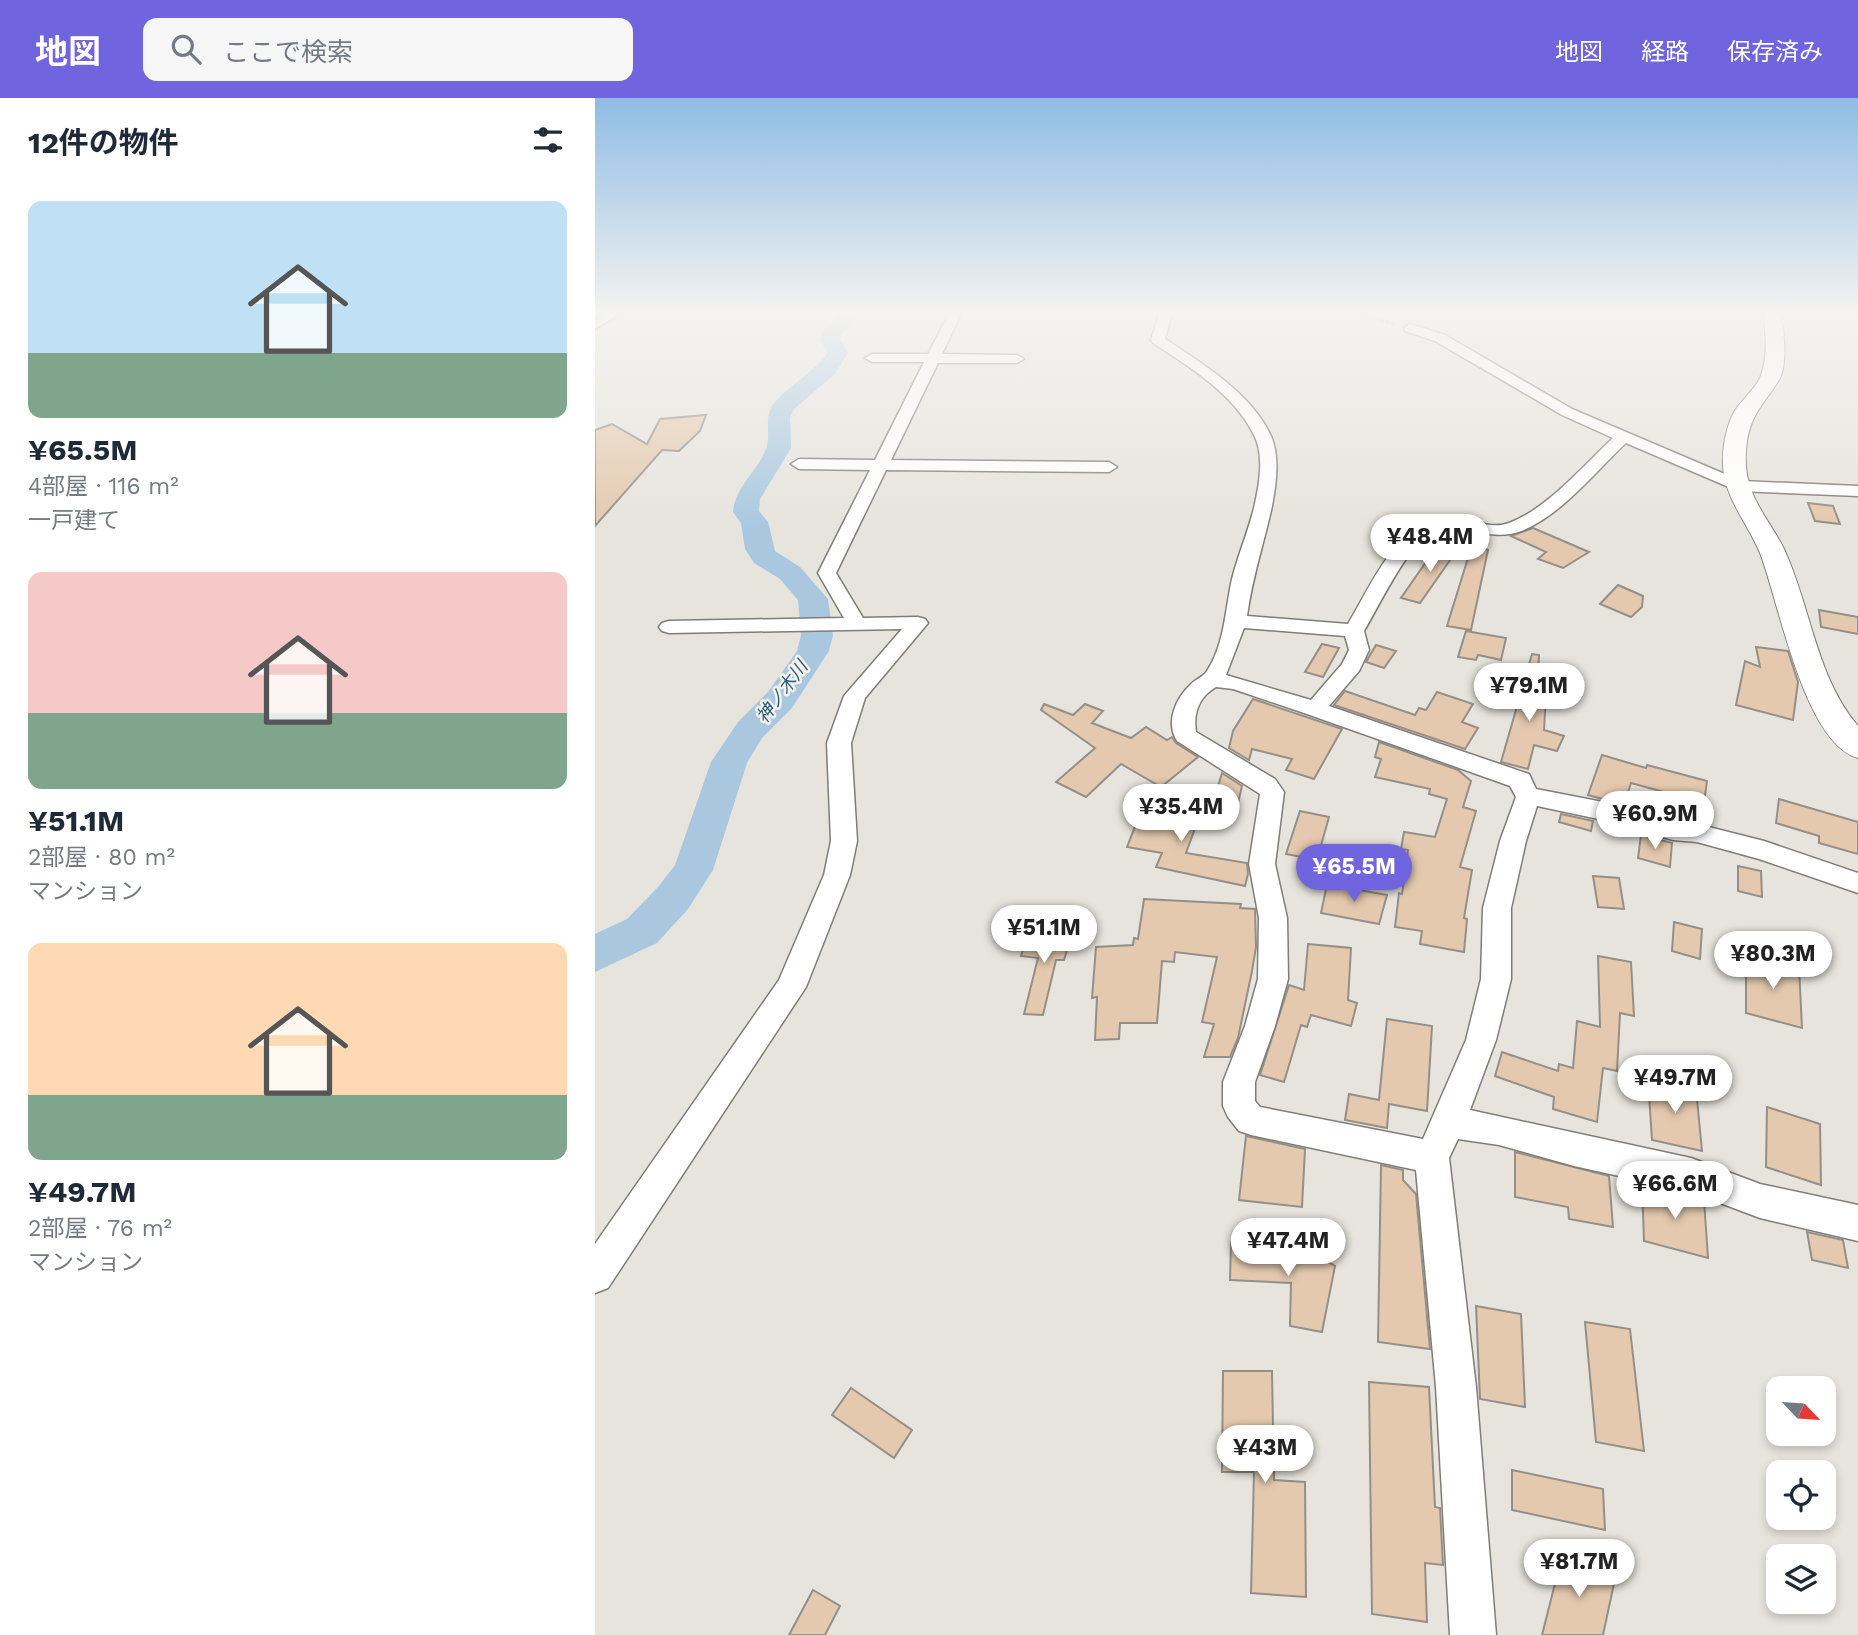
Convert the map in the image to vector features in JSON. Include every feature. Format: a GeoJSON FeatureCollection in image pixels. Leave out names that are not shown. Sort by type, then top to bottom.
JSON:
{"type":"FeatureCollection","features":[{"type":"Feature","properties":{"kind":"street"},"geometry":{"type":"LineString","coordinates":[[857,624],[827,573],[920,384]]}},
{"type":"Feature","properties":{"kind":"street"},"geometry":{"type":"LineString","coordinates":[[1219,384],[1247,412],[1263,436],[1268,456],[1263,506],[1242,579],[1236,621],[1228,648],[1213,680],[1193,694],[1184,711],[1185,736],[1266,785],[1272,792],[1262,864],[1273,918],[1273,979],[1260,1026],[1239,1082],[1239,1106],[1251,1120],[1432,1157]]}},
{"type":"Feature","properties":{"kind":"street"},"geometry":{"type":"LineString","coordinates":[[1518,384],[1566,412],[1738,486],[1858,491]]}},
{"type":"Feature","properties":{"kind":"street"},"geometry":{"type":"LineString","coordinates":[[1766,384],[1744,412],[1736,441],[1734,466],[1738,486],[1771,549],[1812,674],[1829,712],[1858,747]]}},
{"type":"Feature","properties":{"kind":"street"},"geometry":{"type":"LineString","coordinates":[[1315,709],[1351,666],[1359,650],[1354,631],[1407,546],[1426,526],[1443,523],[1506,531],[1526,523],[1568,490],[1622,438]]}},
{"type":"Feature","properties":{"kind":"street"},"geometry":{"type":"LineString","coordinates":[[799,464],[1109,467]]}},
{"type":"Feature","properties":{"kind":"street"},"geometry":{"type":"LineString","coordinates":[[1236,621],[1354,631]]}},
{"type":"Feature","properties":{"kind":"street"},"geometry":{"type":"LineString","coordinates":[[595,1275],[791,987],[837,875],[844,841],[839,743],[855,696],[918,623],[669,627]]}},
{"type":"Feature","properties":{"kind":"street"},"geometry":{"type":"LineString","coordinates":[[1213,680],[1236,683],[1520,780],[1528,797],[1513,841],[1497,908],[1496,979],[1481,1040],[1449,1122],[1432,1157],[1455,1387],[1473,1635]]}},
{"type":"Feature","properties":{"kind":"street"},"geometry":{"type":"LineString","coordinates":[[1528,797],[1552,799],[1673,831],[1697,833],[1764,851],[1858,884]]}},
{"type":"Feature","properties":{"kind":"street"},"geometry":{"type":"LineString","coordinates":[[1449,1122],[1499,1130],[1574,1150],[1691,1175],[1760,1200],[1858,1223]]}},
{"type":"Feature","properties":{"kind":"building"},"geometry":{"type":"Polygon","coordinates":[[[706,415],[700,431],[679,451],[662,450],[595,526],[595,430],[612,424],[647,444],[660,419],[706,415]]]}},
{"type":"Feature","properties":{"kind":"building"},"geometry":{"type":"Polygon","coordinates":[[[1808,503],[1833,506],[1840,524],[1815,521],[1808,503]]]}},
{"type":"Feature","properties":{"kind":"building"},"geometry":{"type":"Polygon","coordinates":[[[1533,528],[1589,552],[1563,568],[1538,559],[1546,552],[1511,536],[1533,528]]]}},
{"type":"Feature","properties":{"kind":"building"},"geometry":{"type":"Polygon","coordinates":[[[1457,539],[1462,543],[1420,603],[1401,598],[1426,562],[1429,563],[1457,539]]]}},
{"type":"Feature","properties":{"kind":"building"},"geometry":{"type":"Polygon","coordinates":[[[1472,545],[1488,550],[1471,630],[1447,626],[1472,545]]]}},
{"type":"Feature","properties":{"kind":"building"},"geometry":{"type":"Polygon","coordinates":[[[1618,585],[1643,596],[1642,607],[1631,617],[1600,604],[1618,585]]]}},
{"type":"Feature","properties":{"kind":"building"},"geometry":{"type":"Polygon","coordinates":[[[1819,610],[1858,617],[1858,634],[1821,627],[1819,610]]]}},
{"type":"Feature","properties":{"kind":"building"},"geometry":{"type":"Polygon","coordinates":[[[1466,631],[1506,638],[1501,660],[1478,655],[1476,660],[1458,657],[1466,631]]]}},
{"type":"Feature","properties":{"kind":"building"},"geometry":{"type":"Polygon","coordinates":[[[1322,644],[1339,648],[1323,677],[1305,672],[1322,644]]]}},
{"type":"Feature","properties":{"kind":"building"},"geometry":{"type":"Polygon","coordinates":[[[1376,645],[1396,651],[1384,668],[1366,662],[1376,645]]]}},
{"type":"Feature","properties":{"kind":"building"},"geometry":{"type":"Polygon","coordinates":[[[1756,647],[1788,651],[1798,682],[1793,720],[1736,705],[1745,661],[1760,667],[1756,647]]]}},
{"type":"Feature","properties":{"kind":"building"},"geometry":{"type":"Polygon","coordinates":[[[1532,654],[1539,655],[1537,691],[1546,695],[1544,730],[1564,736],[1557,751],[1534,745],[1528,769],[1501,762],[1532,654]]]}},
{"type":"Feature","properties":{"kind":"building"},"geometry":{"type":"Polygon","coordinates":[[[1345,691],[1415,715],[1419,708],[1426,710],[1437,692],[1473,704],[1462,722],[1478,728],[1465,749],[1334,705],[1345,691]]]}},
{"type":"Feature","properties":{"kind":"building"},"geometry":{"type":"Polygon","coordinates":[[[1253,699],[1342,729],[1314,779],[1286,770],[1292,759],[1252,749],[1249,760],[1229,748],[1233,731],[1253,699]]]}},
{"type":"Feature","properties":{"kind":"building"},"geometry":{"type":"Polygon","coordinates":[[[1044,704],[1073,715],[1085,704],[1103,711],[1092,723],[1131,738],[1146,727],[1167,740],[1172,737],[1176,743],[1198,757],[1161,787],[1121,764],[1086,797],[1056,782],[1095,748],[1041,710],[1044,704]]]}},
{"type":"Feature","properties":{"kind":"building"},"geometry":{"type":"Polygon","coordinates":[[[1379,742],[1458,770],[1471,781],[1463,807],[1476,811],[1460,867],[1472,870],[1464,918],[1467,919],[1464,952],[1420,944],[1422,931],[1395,927],[1408,850],[1401,849],[1404,832],[1435,837],[1447,799],[1429,794],[1430,789],[1375,777],[1381,759],[1375,757],[1379,742]]]}},
{"type":"Feature","properties":{"kind":"building"},"geometry":{"type":"Polygon","coordinates":[[[1602,755],[1707,781],[1704,803],[1631,783],[1624,805],[1588,795],[1602,755]]]}},
{"type":"Feature","properties":{"kind":"building"},"geometry":{"type":"Polygon","coordinates":[[[1222,773],[1242,786],[1238,803],[1214,800],[1222,773]]]}},
{"type":"Feature","properties":{"kind":"building"},"geometry":{"type":"Polygon","coordinates":[[[1779,799],[1858,822],[1858,854],[1819,843],[1819,836],[1776,823],[1779,799]]]}},
{"type":"Feature","properties":{"kind":"building"},"geometry":{"type":"Polygon","coordinates":[[[1145,801],[1201,812],[1186,853],[1247,863],[1245,886],[1156,867],[1162,853],[1127,847],[1145,801]]]}},
{"type":"Feature","properties":{"kind":"building"},"geometry":{"type":"Polygon","coordinates":[[[1300,811],[1329,817],[1317,860],[1286,854],[1300,811]]]}},
{"type":"Feature","properties":{"kind":"building"},"geometry":{"type":"Polygon","coordinates":[[[1561,814],[1593,821],[1591,831],[1559,822],[1561,814]]]}},
{"type":"Feature","properties":{"kind":"building"},"geometry":{"type":"Polygon","coordinates":[[[1641,835],[1672,843],[1670,867],[1638,858],[1641,835]]]}},
{"type":"Feature","properties":{"kind":"building"},"geometry":{"type":"Polygon","coordinates":[[[1738,866],[1761,871],[1762,897],[1738,891],[1738,866]]]}},
{"type":"Feature","properties":{"kind":"building"},"geometry":{"type":"Polygon","coordinates":[[[1593,876],[1619,878],[1624,909],[1598,907],[1593,876]]]}},
{"type":"Feature","properties":{"kind":"building"},"geometry":{"type":"Polygon","coordinates":[[[1327,884],[1387,895],[1379,924],[1321,913],[1327,884]]]}},
{"type":"Feature","properties":{"kind":"building"},"geometry":{"type":"Polygon","coordinates":[[[1144,899],[1241,904],[1240,908],[1255,909],[1256,947],[1252,971],[1238,1038],[1230,1057],[1204,1057],[1214,1024],[1202,1022],[1217,957],[1175,952],[1174,962],[1162,961],[1157,1023],[1120,1023],[1119,1039],[1095,1040],[1097,997],[1092,998],[1096,947],[1133,945],[1134,938],[1138,939],[1144,899]]]}},
{"type":"Feature","properties":{"kind":"building"},"geometry":{"type":"Polygon","coordinates":[[[1674,922],[1702,929],[1700,959],[1672,951],[1674,922]]]}},
{"type":"Feature","properties":{"kind":"building"},"geometry":{"type":"Polygon","coordinates":[[[1029,930],[1072,934],[1064,960],[1056,960],[1043,1015],[1024,1014],[1038,958],[1021,956],[1029,930]]]}},
{"type":"Feature","properties":{"kind":"building"},"geometry":{"type":"Polygon","coordinates":[[[1308,944],[1351,948],[1348,1000],[1357,1003],[1351,1026],[1311,1015],[1307,1027],[1301,1025],[1284,1082],[1260,1075],[1289,985],[1304,990],[1308,944]]]}},
{"type":"Feature","properties":{"kind":"building"},"geometry":{"type":"Polygon","coordinates":[[[1746,953],[1799,967],[1802,1028],[1746,1013],[1746,953]]]}},
{"type":"Feature","properties":{"kind":"building"},"geometry":{"type":"Polygon","coordinates":[[[1598,956],[1631,962],[1634,1016],[1620,1013],[1617,1071],[1603,1068],[1597,1122],[1553,1109],[1554,1097],[1495,1076],[1502,1052],[1558,1071],[1559,1064],[1573,1068],[1577,1021],[1600,1027],[1598,956]]]}},
{"type":"Feature","properties":{"kind":"building"},"geometry":{"type":"Polygon","coordinates":[[[1387,1019],[1432,1026],[1427,1111],[1389,1104],[1387,1128],[1345,1120],[1349,1094],[1379,1100],[1387,1019]]]}},
{"type":"Feature","properties":{"kind":"building"},"geometry":{"type":"Polygon","coordinates":[[[1648,1079],[1696,1089],[1702,1151],[1652,1140],[1648,1079]]]}},
{"type":"Feature","properties":{"kind":"building"},"geometry":{"type":"Polygon","coordinates":[[[1767,1107],[1820,1124],[1821,1185],[1766,1167],[1767,1107]]]}},
{"type":"Feature","properties":{"kind":"building"},"geometry":{"type":"Polygon","coordinates":[[[1246,1136],[1305,1149],[1302,1207],[1239,1200],[1246,1136]]]}},
{"type":"Feature","properties":{"kind":"building"},"geometry":{"type":"Polygon","coordinates":[[[1515,1152],[1609,1176],[1613,1227],[1569,1219],[1568,1207],[1515,1197],[1515,1152]]]}},
{"type":"Feature","properties":{"kind":"building"},"geometry":{"type":"Polygon","coordinates":[[[1381,1165],[1403,1170],[1403,1180],[1416,1194],[1430,1349],[1378,1342],[1381,1165]]]}},
{"type":"Feature","properties":{"kind":"building"},"geometry":{"type":"Polygon","coordinates":[[[1642,1184],[1704,1200],[1708,1258],[1644,1241],[1642,1184]]]}},
{"type":"Feature","properties":{"kind":"building"},"geometry":{"type":"Polygon","coordinates":[[[1807,1232],[1843,1240],[1848,1268],[1812,1260],[1807,1232]]]}},
{"type":"Feature","properties":{"kind":"building"},"geometry":{"type":"Polygon","coordinates":[[[1231,1242],[1279,1244],[1279,1248],[1310,1251],[1335,1266],[1322,1332],[1290,1326],[1291,1283],[1230,1280],[1231,1242]]]}},
{"type":"Feature","properties":{"kind":"building"},"geometry":{"type":"Polygon","coordinates":[[[1476,1306],[1521,1314],[1525,1407],[1480,1399],[1476,1306]]]}},
{"type":"Feature","properties":{"kind":"building"},"geometry":{"type":"Polygon","coordinates":[[[1585,1322],[1630,1329],[1644,1451],[1596,1442],[1585,1322]]]}},
{"type":"Feature","properties":{"kind":"building"},"geometry":{"type":"Polygon","coordinates":[[[1223,1371],[1272,1371],[1274,1480],[1305,1482],[1306,1597],[1251,1593],[1254,1472],[1222,1472],[1223,1371]]]}},
{"type":"Feature","properties":{"kind":"building"},"geometry":{"type":"Polygon","coordinates":[[[1369,1382],[1429,1387],[1435,1507],[1440,1508],[1443,1565],[1425,1563],[1427,1622],[1372,1614],[1369,1382]]]}},
{"type":"Feature","properties":{"kind":"building"},"geometry":{"type":"Polygon","coordinates":[[[851,1388],[912,1430],[894,1458],[832,1415],[851,1388]]]}},
{"type":"Feature","properties":{"kind":"building"},"geometry":{"type":"Polygon","coordinates":[[[1512,1470],[1603,1489],[1605,1530],[1512,1510],[1512,1470]]]}},
{"type":"Feature","properties":{"kind":"building"},"geometry":{"type":"Polygon","coordinates":[[[1564,1548],[1615,1579],[1603,1635],[1542,1635],[1564,1548]]]}},
{"type":"Feature","properties":{"kind":"building"},"geometry":{"type":"Polygon","coordinates":[[[813,1590],[840,1606],[825,1635],[789,1635],[813,1590]]]}},
{"type":"Feature","properties":{"kind":"waterway","name":"神ノ木川"},"geometry":{"type":"LineString","coordinates":[[595,954],[642,931],[673,898],[693,870],[729,762],[750,730],[780,700],[813,651],[817,635],[813,599],[790,573],[764,557],[759,549],[754,522],[746,512],[747,499],[779,448],[778,418],[784,406],[810,384]]}}]}
